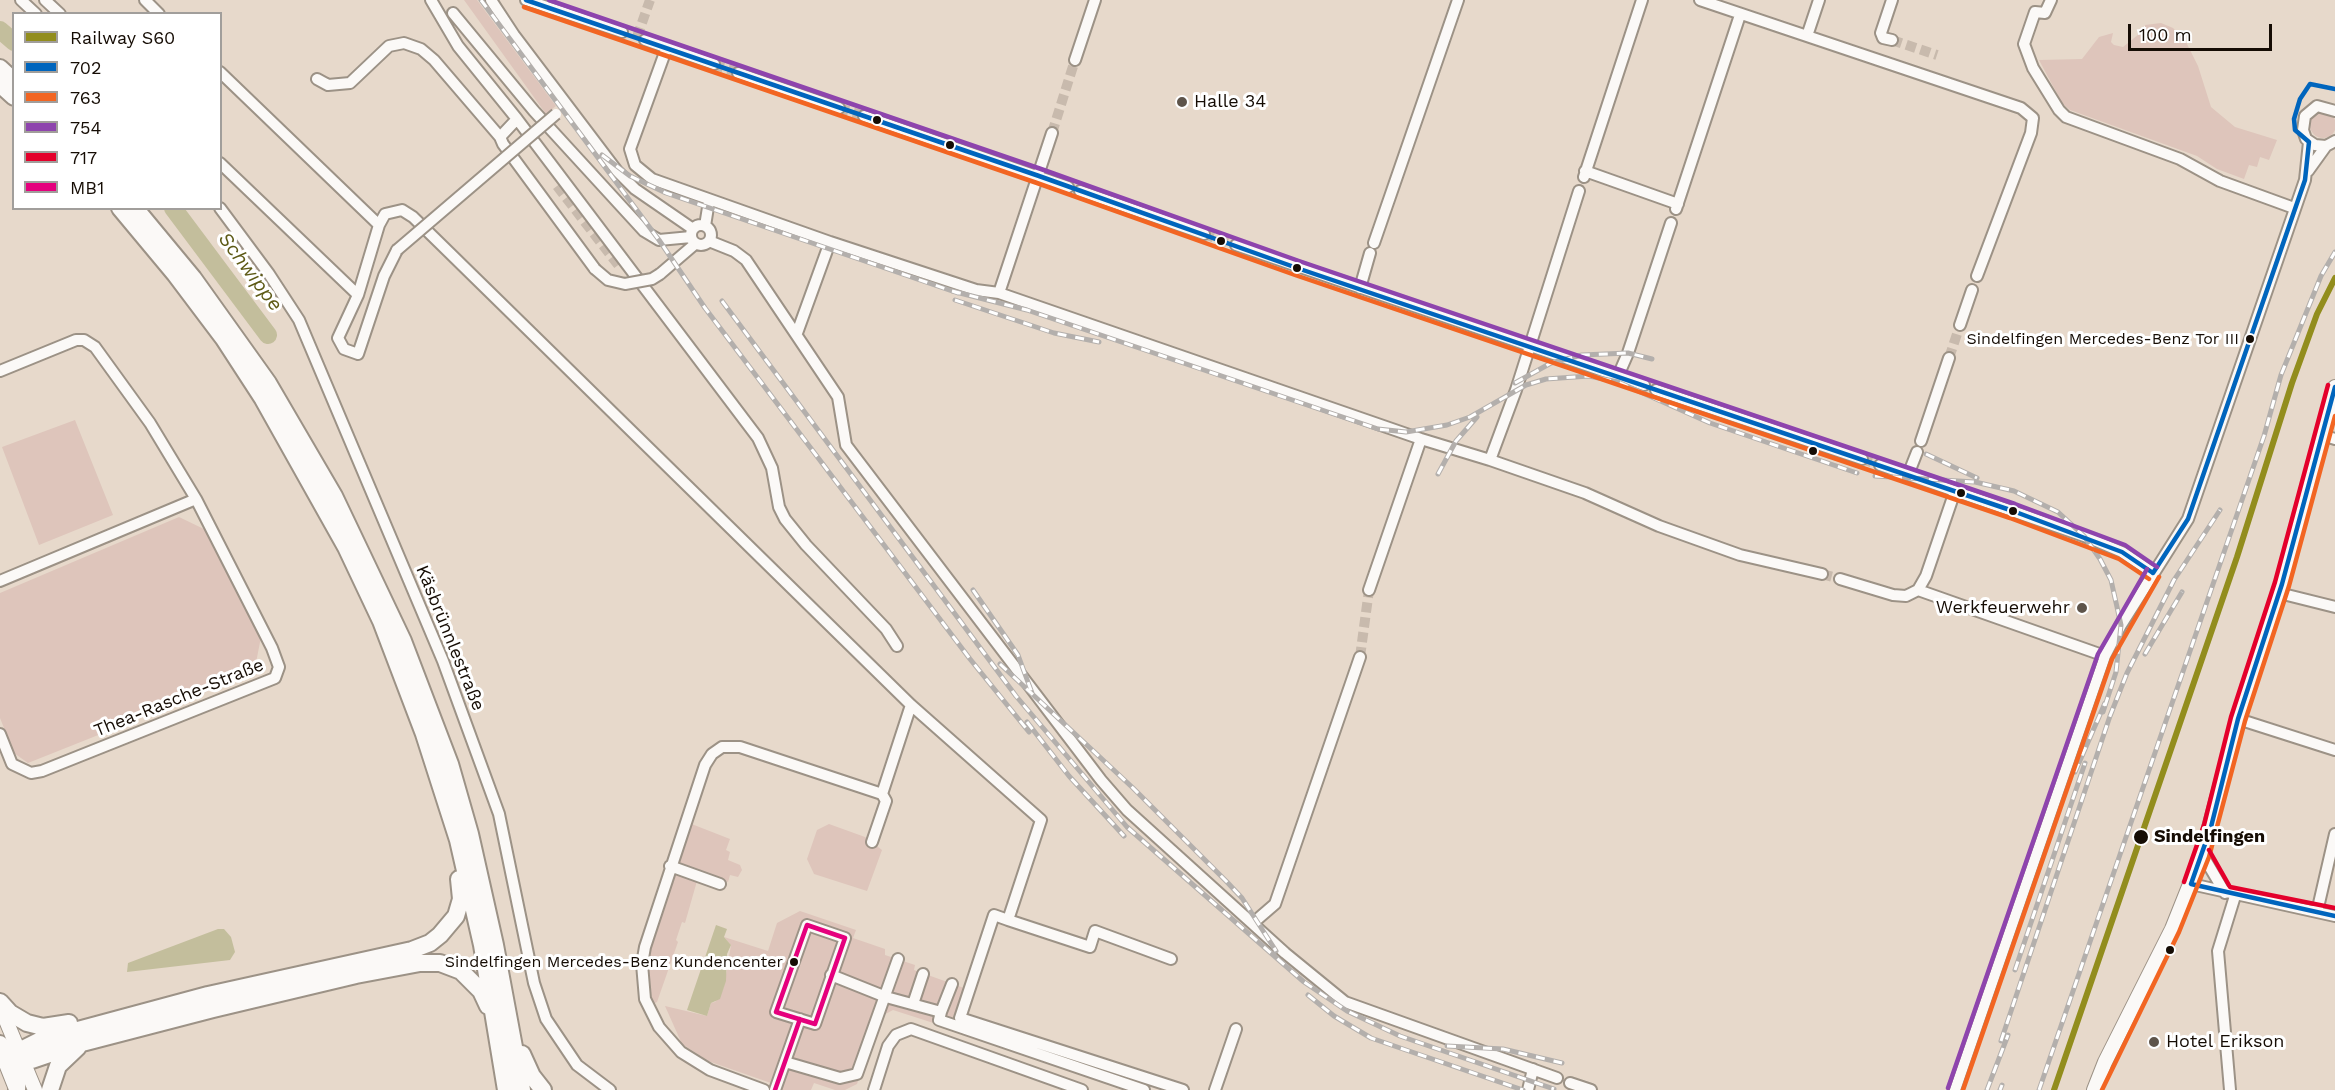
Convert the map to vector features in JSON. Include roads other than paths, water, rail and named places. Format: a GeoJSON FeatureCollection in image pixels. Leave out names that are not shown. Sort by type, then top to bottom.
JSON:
{"type":"FeatureCollection","features":[{"type":"Feature","properties":{"kind":"highway"},"geometry":{"type":"LineString","coordinates":[[0,68],[12,79]]}},
{"type":"Feature","properties":{"kind":"highway"},"geometry":{"type":"LineString","coordinates":[[0,84],[12,95]]}},
{"type":"Feature","properties":{"kind":"highway"},"geometry":{"type":"LineString","coordinates":[[122,210],[175,274],[224,339],[302,464],[346,547],[377,613],[438,772],[470,891],[498,1032],[506,1090]]}},
{"type":"Feature","properties":{"kind":"highway"},"geometry":{"type":"LineString","coordinates":[[137,210],[193,278],[268,383],[326,482],[371,570],[403,641],[453,773],[483,888],[522,1090]]}},
{"type":"Feature","properties":{"kind":"highway"},"geometry":{"type":"LineString","coordinates":[[0,1004],[19,1020],[43,1027],[208,995],[412,950],[440,935],[456,916],[461,890],[438,772]]}},
{"type":"Feature","properties":{"kind":"highway"},"geometry":{"type":"LineString","coordinates":[[0,1044],[8,1054],[21,1060],[38,1058],[82,1043],[268,996],[420,963],[451,966],[468,978],[481,991],[498,1032]]}},
{"type":"Feature","properties":{"kind":"highway"},"geometry":{"type":"LineString","coordinates":[[17,1090],[17,1075],[25,1048],[41,1041],[208,995]]}},
{"type":"Feature","properties":{"kind":"highway"},"geometry":{"type":"LineString","coordinates":[[505,998],[525,1063],[543,1090]]}},
{"type":"Feature","properties":{"kind":"highway"},"geometry":{"type":"LineString","coordinates":[[50,1090],[58,1066],[82,1043]]}},
{"type":"Feature","properties":{"kind":"main road"},"geometry":{"type":"LineString","coordinates":[[2094,1090],[2104,1062],[2172,929],[2202,854],[2238,719],[2329,437],[2335,387]]}},
{"type":"Feature","properties":{"kind":"main road"},"geometry":{"type":"LineString","coordinates":[[0,1004],[35,1090]]}},
{"type":"Feature","properties":{"kind":"main road"},"geometry":{"type":"LineString","coordinates":[[0,1049],[17,1090]]}},
{"type":"Feature","properties":{"kind":"street"},"geometry":{"type":"LineString","coordinates":[[21,0],[34,12]]}},
{"type":"Feature","properties":{"kind":"street"},"geometry":{"type":"LineString","coordinates":[[45,0],[58,12]]}},
{"type":"Feature","properties":{"kind":"street"},"geometry":{"type":"LineString","coordinates":[[145,0],[157,12]]}},
{"type":"Feature","properties":{"kind":"street"},"geometry":{"type":"LineString","coordinates":[[430,0],[458,46],[517,119],[731,399],[758,438],[768,456],[784,519],[886,629],[897,646]]}},
{"type":"Feature","properties":{"kind":"street"},"geometry":{"type":"LineString","coordinates":[[491,0],[514,35],[617,171],[693,237],[704,244],[709,241]]}},
{"type":"Feature","properties":{"kind":"street"},"geometry":{"type":"LineString","coordinates":[[526,0],[622,32]]}},
{"type":"Feature","properties":{"kind":"street"},"geometry":{"type":"LineString","coordinates":[[1076,60],[1095,0]]}},
{"type":"Feature","properties":{"kind":"street"},"geometry":{"type":"LineString","coordinates":[[1360,288],[1458,0]]}},
{"type":"Feature","properties":{"kind":"street"},"geometry":{"type":"LineString","coordinates":[[1642,0],[1585,174],[1677,206],[1740,15]]}},
{"type":"Feature","properties":{"kind":"street"},"geometry":{"type":"LineString","coordinates":[[1700,0],[2021,108],[2033,118],[2031,133],[1977,276]]}},
{"type":"Feature","properties":{"kind":"street"},"geometry":{"type":"LineString","coordinates":[[1807,36],[1819,0]]}},
{"type":"Feature","properties":{"kind":"street"},"geometry":{"type":"LineString","coordinates":[[1892,0],[1881,33],[1883,38],[1892,40]]}},
{"type":"Feature","properties":{"kind":"street"},"geometry":{"type":"LineString","coordinates":[[2050,0],[2045,13],[2035,12],[2024,44],[2033,68],[2059,110],[2066,117],[2180,159],[2220,181],[2294,208]]}},
{"type":"Feature","properties":{"kind":"street"},"geometry":{"type":"LineString","coordinates":[[453,13],[534,111],[644,231],[659,240],[693,237]]}},
{"type":"Feature","properties":{"kind":"street"},"geometry":{"type":"LineString","coordinates":[[645,40],[714,64]]}},
{"type":"Feature","properties":{"kind":"street"},"geometry":{"type":"LineString","coordinates":[[317,79],[328,85],[350,83],[389,46],[404,44],[421,49],[434,60],[500,137],[595,269],[608,280],[624,284],[652,279],[660,274],[705,226],[710,201]]}},
{"type":"Feature","properties":{"kind":"street"},"geometry":{"type":"LineString","coordinates":[[667,47],[630,149],[635,165],[652,179],[830,242],[976,290],[999,293],[1421,439],[1490,460],[1585,493],[1659,526],[1740,555],[1822,574]]}},
{"type":"Feature","properties":{"kind":"street"},"geometry":{"type":"LineString","coordinates":[[738,73],[839,108]]}},
{"type":"Feature","properties":{"kind":"street"},"geometry":{"type":"LineString","coordinates":[[222,74],[379,225]]}},
{"type":"Feature","properties":{"kind":"street"},"geometry":{"type":"LineString","coordinates":[[567,106],[556,114],[397,250],[384,276],[358,354],[344,349],[338,339],[358,295],[379,225],[385,214],[402,210],[413,218],[911,705],[1041,820],[1008,920]]}},
{"type":"Feature","properties":{"kind":"street"},"geometry":{"type":"LineString","coordinates":[[2306,177],[2309,142],[2303,130],[2305,116],[2309,110],[2324,106],[2335,111]]}},
{"type":"Feature","properties":{"kind":"street"},"geometry":{"type":"LineString","coordinates":[[864,116],[1068,187]]}},
{"type":"Feature","properties":{"kind":"street"},"geometry":{"type":"LineString","coordinates":[[500,137],[517,119]]}},
{"type":"Feature","properties":{"kind":"street"},"geometry":{"type":"LineString","coordinates":[[999,293],[1052,133]]}},
{"type":"Feature","properties":{"kind":"street"},"geometry":{"type":"LineString","coordinates":[[2309,142],[2331,143]]}},
{"type":"Feature","properties":{"kind":"street"},"geometry":{"type":"LineString","coordinates":[[1955,1090],[2105,656],[2153,573],[2188,519],[2294,208],[2306,177],[2331,143]]}},
{"type":"Feature","properties":{"kind":"street"},"geometry":{"type":"LineString","coordinates":[[538,148],[542,161],[557,186]]}},
{"type":"Feature","properties":{"kind":"street"},"geometry":{"type":"LineString","coordinates":[[222,165],[358,295]]}},
{"type":"Feature","properties":{"kind":"street"},"geometry":{"type":"LineString","coordinates":[[1080,191],[1204,234]]}},
{"type":"Feature","properties":{"kind":"street"},"geometry":{"type":"LineString","coordinates":[[1490,460],[1516,390],[1579,191]]}},
{"type":"Feature","properties":{"kind":"street","name":"Käsbrünnlestraße"},"geometry":{"type":"LineString","coordinates":[[221,210],[269,274],[298,320],[443,661],[499,814],[534,983],[546,1019],[577,1065],[610,1090]]}},
{"type":"Feature","properties":{"kind":"street"},"geometry":{"type":"LineString","coordinates":[[1618,376],[1628,354],[1671,223]]}},
{"type":"Feature","properties":{"kind":"street"},"geometry":{"type":"LineString","coordinates":[[705,226],[710,234],[709,241]]}},
{"type":"Feature","properties":{"kind":"street"},"geometry":{"type":"LineString","coordinates":[[709,241],[734,251],[746,260],[838,397],[846,445],[1101,780],[1157,839],[1345,1002],[1557,1078]]}},
{"type":"Feature","properties":{"kind":"street"},"geometry":{"type":"LineString","coordinates":[[797,333],[830,242]]}},
{"type":"Feature","properties":{"kind":"street"},"geometry":{"type":"LineString","coordinates":[[1236,245],[1644,385]]}},
{"type":"Feature","properties":{"kind":"street"},"geometry":{"type":"LineString","coordinates":[[1960,324],[1972,290]]}},
{"type":"Feature","properties":{"kind":"street"},"geometry":{"type":"LineString","coordinates":[[0,371],[76,340],[84,340],[95,347],[150,423],[196,499],[0,581]]}},
{"type":"Feature","properties":{"kind":"street"},"geometry":{"type":"LineString","coordinates":[[1908,475],[1949,358]]}},
{"type":"Feature","properties":{"kind":"street"},"geometry":{"type":"LineString","coordinates":[[1656,390],[1862,459]]}},
{"type":"Feature","properties":{"kind":"street"},"geometry":{"type":"LineString","coordinates":[[1369,590],[1421,439]]}},
{"type":"Feature","properties":{"kind":"street"},"geometry":{"type":"LineString","coordinates":[[1880,465],[2122,552],[2153,573]]}},
{"type":"Feature","properties":{"kind":"street"},"geometry":{"type":"LineString","coordinates":[[1839,579],[1893,595],[1906,596],[1918,590],[1926,576],[1955,492]]}},
{"type":"Feature","properties":{"kind":"street","name":"Thea-Rasche-Straße"},"geometry":{"type":"LineString","coordinates":[[0,734],[12,764],[31,772],[42,771],[276,678],[279,667],[272,648],[196,499]]}},
{"type":"Feature","properties":{"kind":"street"},"geometry":{"type":"LineString","coordinates":[[1918,590],[2105,656]]}},
{"type":"Feature","properties":{"kind":"street"},"geometry":{"type":"LineString","coordinates":[[2279,593],[2335,607]]}},
{"type":"Feature","properties":{"kind":"street"},"geometry":{"type":"LineString","coordinates":[[1253,923],[1275,904],[1360,657]]}},
{"type":"Feature","properties":{"kind":"street"},"geometry":{"type":"LineString","coordinates":[[882,794],[911,705]]}},
{"type":"Feature","properties":{"kind":"street"},"geometry":{"type":"LineString","coordinates":[[2238,719],[2335,750]]}},
{"type":"Feature","properties":{"kind":"street"},"geometry":{"type":"LineString","coordinates":[[764,1090],[700,1066],[681,1052],[659,1027],[645,999],[642,964],[645,947],[705,765],[712,754],[722,747],[740,747],[882,794],[886,801],[872,842]]}},
{"type":"Feature","properties":{"kind":"street"},"geometry":{"type":"LineString","coordinates":[[2317,912],[2335,834]]}},
{"type":"Feature","properties":{"kind":"street"},"geometry":{"type":"LineString","coordinates":[[2202,854],[2230,895],[2218,951],[2230,1090]]}},
{"type":"Feature","properties":{"kind":"street"},"geometry":{"type":"LineString","coordinates":[[670,866],[720,884]]}},
{"type":"Feature","properties":{"kind":"street"},"geometry":{"type":"LineString","coordinates":[[2191,884],[2230,895],[2335,916]]}},
{"type":"Feature","properties":{"kind":"street"},"geometry":{"type":"LineString","coordinates":[[1171,959],[1095,931],[1090,947],[994,915],[960,1018],[1184,1090]]}},
{"type":"Feature","properties":{"kind":"street"},"geometry":{"type":"LineString","coordinates":[[807,925],[845,938],[815,1024],[800,1019],[776,1011],[807,925]]}},
{"type":"Feature","properties":{"kind":"street"},"geometry":{"type":"LineString","coordinates":[[785,1062],[840,1078],[852,1077],[860,1070],[898,959]]}},
{"type":"Feature","properties":{"kind":"street"},"geometry":{"type":"LineString","coordinates":[[913,1004],[923,974]]}},
{"type":"Feature","properties":{"kind":"street"},"geometry":{"type":"LineString","coordinates":[[831,975],[886,997],[941,1012]]}},
{"type":"Feature","properties":{"kind":"street"},"geometry":{"type":"LineString","coordinates":[[952,984],[939,1020],[1144,1090]]}},
{"type":"Feature","properties":{"kind":"street"},"geometry":{"type":"LineString","coordinates":[[775,1090],[800,1019]]}},
{"type":"Feature","properties":{"kind":"street"},"geometry":{"type":"LineString","coordinates":[[874,1090],[888,1046],[896,1035],[911,1029],[940,1045],[1076,1089]]}},
{"type":"Feature","properties":{"kind":"street"},"geometry":{"type":"LineString","coordinates":[[1215,1090],[1236,1029]]}},
{"type":"Feature","properties":{"kind":"street"},"geometry":{"type":"LineString","coordinates":[[1528,1090],[1533,1069]]}},
{"type":"Feature","properties":{"kind":"street"},"geometry":{"type":"LineString","coordinates":[[1570,1083],[1592,1090]]}},
{"type":"Feature","properties":{"kind":"waterway","name":"Schwippe"},"geometry":{"type":"LineString","coordinates":[[0,30],[12,40]]}},
{"type":"Feature","properties":{"kind":"waterway","name":"Schwippe"},"geometry":{"type":"LineString","coordinates":[[174,210],[268,335]]}},
{"type":"Feature","properties":{"kind":"tunnel"},"geometry":{"type":"LineString","coordinates":[[637,37],[650,0]]}},
{"type":"Feature","properties":{"kind":"tunnel"},"geometry":{"type":"LineString","coordinates":[[1892,40],[1937,55]]}},
{"type":"Feature","properties":{"kind":"tunnel"},"geometry":{"type":"LineString","coordinates":[[1052,133],[1075,60]]}},
{"type":"Feature","properties":{"kind":"tunnel"},"geometry":{"type":"LineString","coordinates":[[714,64],[738,73]]}},
{"type":"Feature","properties":{"kind":"tunnel"},"geometry":{"type":"LineString","coordinates":[[839,108],[864,116]]}},
{"type":"Feature","properties":{"kind":"tunnel"},"geometry":{"type":"LineString","coordinates":[[557,186],[619,266]]}},
{"type":"Feature","properties":{"kind":"tunnel"},"geometry":{"type":"LineString","coordinates":[[1204,234],[1236,245]]}},
{"type":"Feature","properties":{"kind":"tunnel"},"geometry":{"type":"LineString","coordinates":[[1949,358],[1960,325]]}},
{"type":"Feature","properties":{"kind":"tunnel"},"geometry":{"type":"LineString","coordinates":[[1862,459],[1880,465]]}},
{"type":"Feature","properties":{"kind":"tunnel"},"geometry":{"type":"LineString","coordinates":[[1822,574],[1840,579]]}},
{"type":"Feature","properties":{"kind":"tunnel"},"geometry":{"type":"LineString","coordinates":[[1360,657],[1369,590]]}},
{"type":"Feature","properties":{"kind":"railway"},"geometry":{"type":"LineString","coordinates":[[481,0],[659,240],[705,308],[970,659],[1029,732]]}},
{"type":"Feature","properties":{"kind":"railway"},"geometry":{"type":"LineString","coordinates":[[602,155],[630,176],[666,193],[958,293]]}},
{"type":"Feature","properties":{"kind":"railway"},"geometry":{"type":"LineString","coordinates":[[2039,1090],[2264,436],[2281,375],[2321,276],[2335,252]]}},
{"type":"Feature","properties":{"kind":"railway"},"geometry":{"type":"LineString","coordinates":[[952,291],[1027,310],[1378,429],[1406,432],[1447,425],[1470,417],[1526,385],[1546,379],[1589,376],[1618,382],[1710,423],[1857,473]]}},
{"type":"Feature","properties":{"kind":"railway"},"geometry":{"type":"LineString","coordinates":[[955,300],[1054,333],[1099,342]]}},
{"type":"Feature","properties":{"kind":"railway"},"geometry":{"type":"LineString","coordinates":[[722,301],[1016,696],[1127,827],[1304,982],[1347,1011],[1400,1036],[1554,1089]]}},
{"type":"Feature","properties":{"kind":"railway"},"geometry":{"type":"LineString","coordinates":[[1515,383],[1551,363],[1582,355],[1628,353],[1652,359]]}},
{"type":"Feature","properties":{"kind":"railway"},"geometry":{"type":"LineString","coordinates":[[1438,474],[1456,441],[1477,417]]}},
{"type":"Feature","properties":{"kind":"railway"},"geometry":{"type":"LineString","coordinates":[[1926,454],[1977,478]]}},
{"type":"Feature","properties":{"kind":"railway"},"geometry":{"type":"LineString","coordinates":[[1875,476],[1975,482],[2014,491],[2058,512],[2084,536],[2111,580],[2121,625],[2116,672],[2103,712]]}},
{"type":"Feature","properties":{"kind":"railway"},"geometry":{"type":"LineString","coordinates":[[2001,1041],[2110,716],[2127,673],[2174,580],[2220,510]]}},
{"type":"Feature","properties":{"kind":"railway"},"geometry":{"type":"LineString","coordinates":[[973,590],[1018,655],[1032,693]]}},
{"type":"Feature","properties":{"kind":"railway"},"geometry":{"type":"LineString","coordinates":[[2145,654],[2182,592]]}},
{"type":"Feature","properties":{"kind":"railway"},"geometry":{"type":"LineString","coordinates":[[1000,664],[1133,788],[1227,882],[1242,898],[1276,951]]}},
{"type":"Feature","properties":{"kind":"railway"},"geometry":{"type":"LineString","coordinates":[[2075,772],[2105,703]]}},
{"type":"Feature","properties":{"kind":"railway"},"geometry":{"type":"LineString","coordinates":[[1027,722],[1069,776],[1124,836]]}},
{"type":"Feature","properties":{"kind":"railway"},"geometry":{"type":"LineString","coordinates":[[2015,970],[2085,763]]}},
{"type":"Feature","properties":{"kind":"railway"},"geometry":{"type":"LineString","coordinates":[[1308,995],[1334,1016],[1371,1038],[1523,1090]]}},
{"type":"Feature","properties":{"kind":"railway"},"geometry":{"type":"LineString","coordinates":[[1987,1090],[2008,1035]]}},
{"type":"Feature","properties":{"kind":"railway"},"geometry":{"type":"LineString","coordinates":[[1447,1046],[1503,1049],[1562,1063]]}},
{"type":"Feature","properties":{"kind":"railway"},"geometry":{"type":"LineString","coordinates":[[2000,1090],[2002,1085]]}},
{"type":"Feature","properties":{"kind":"rail line","name":"S60"},"geometry":{"type":"LineString","coordinates":[[2054,1090],[2237,557],[2292,383],[2317,314],[2335,278]]}},
{"type":"Feature","properties":{"kind":"place","name":"Halle 34"},"geometry":{"type":"Point","coordinates":[1182,102]}},
{"type":"Feature","properties":{"kind":"place","name":"Sindelfingen Mercedes-Benz Tor III"},"geometry":{"type":"Point","coordinates":[2250,339]}},
{"type":"Feature","properties":{"kind":"place","name":"Werkfeuerwehr"},"geometry":{"type":"Point","coordinates":[2082,608]}},
{"type":"Feature","properties":{"kind":"place","name":"Sindelfingen"},"geometry":{"type":"Point","coordinates":[2141,837]}},
{"type":"Feature","properties":{"kind":"place","name":"Sindelfingen Mercedes-Benz Kundencenter"},"geometry":{"type":"Point","coordinates":[794,962]}},
{"type":"Feature","properties":{"kind":"place","name":"Hotel Erikson"},"geometry":{"type":"Point","coordinates":[2154,1042]}}]}
